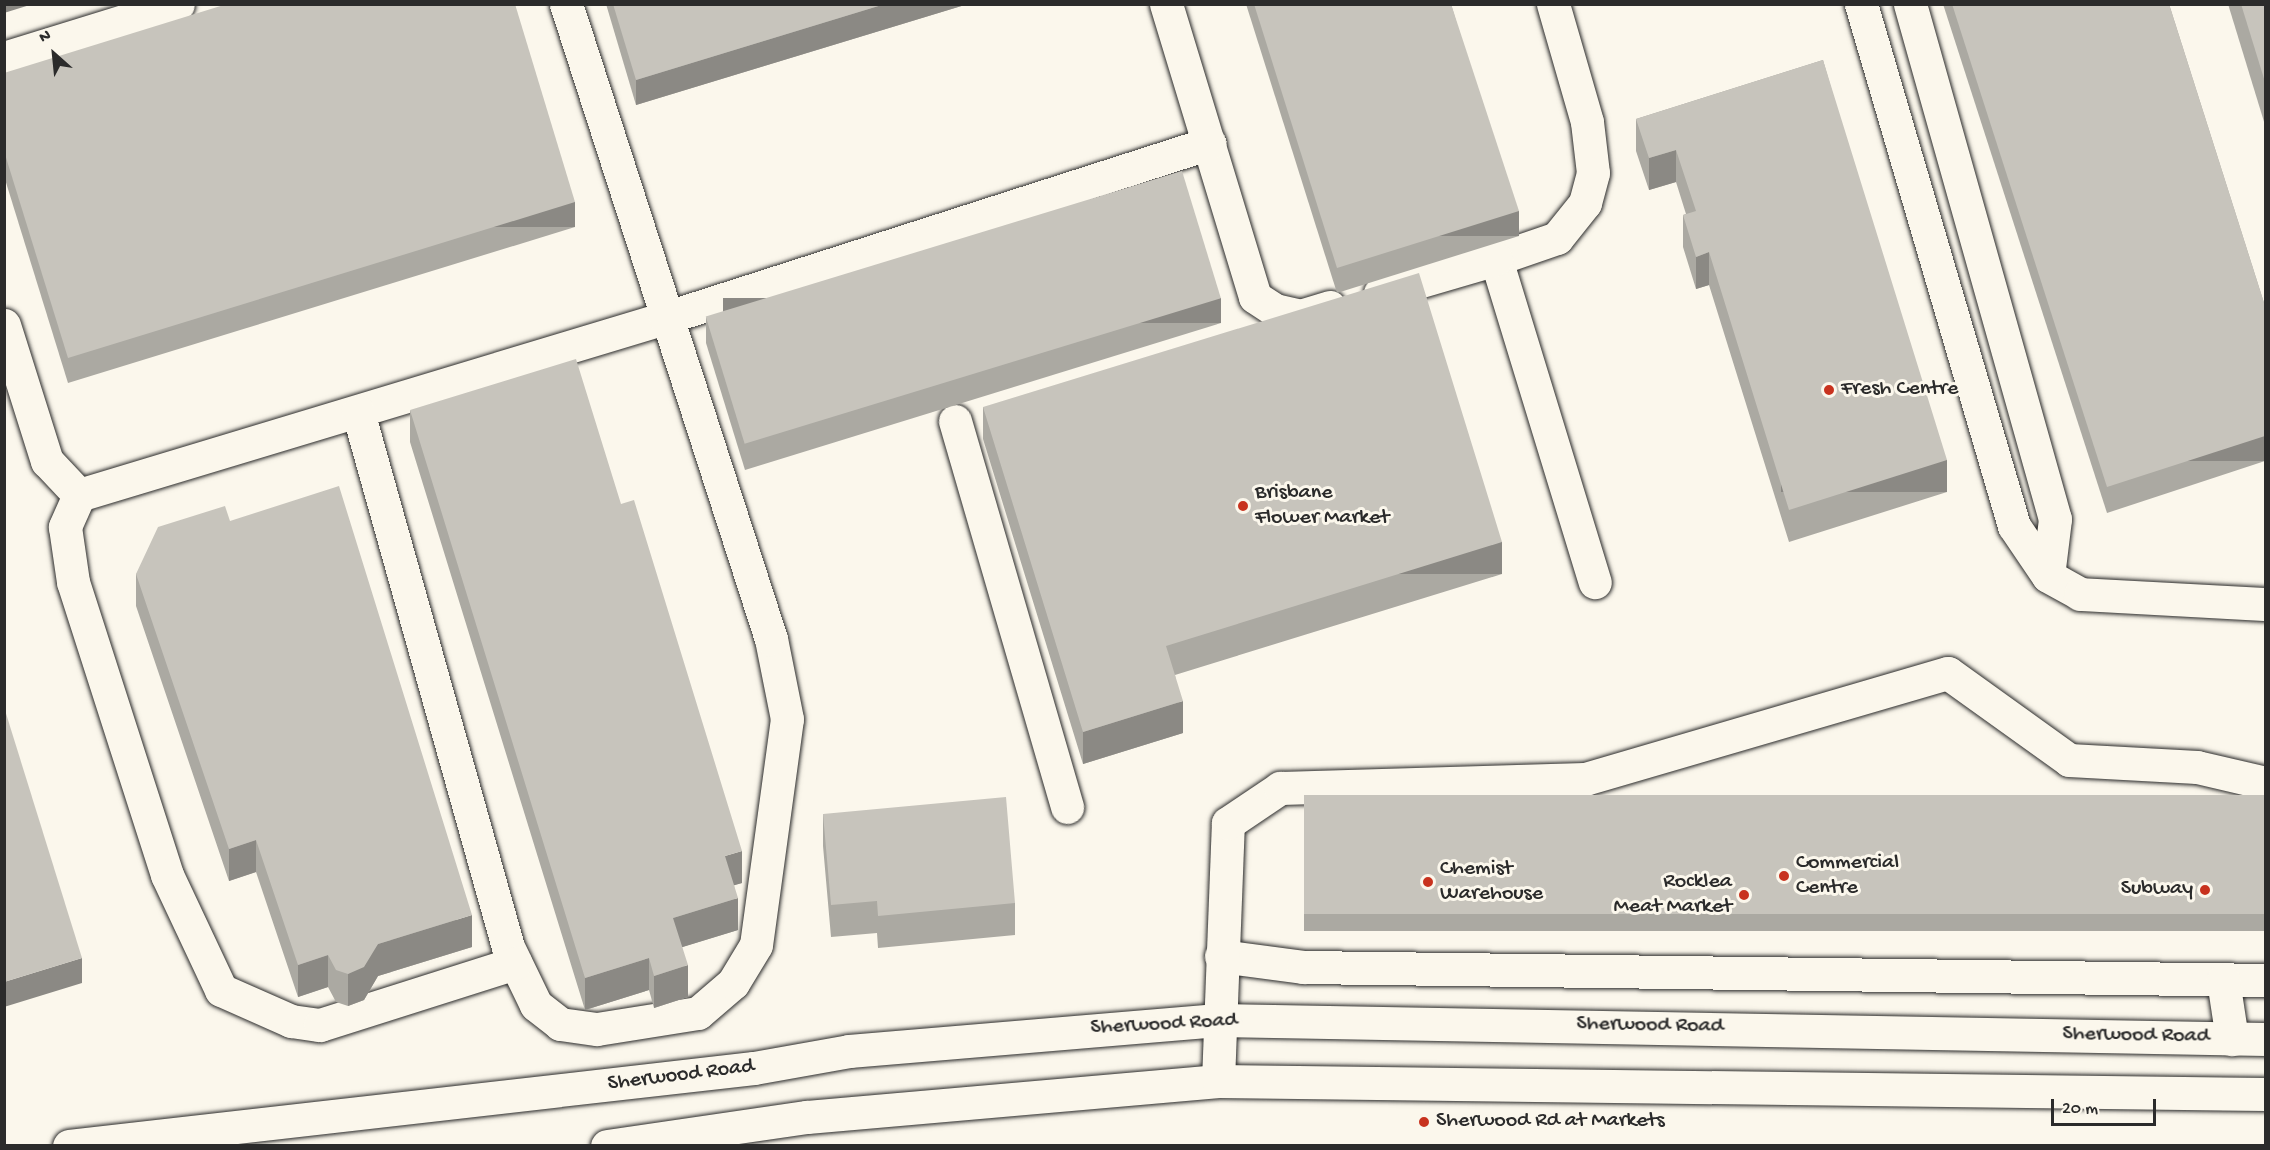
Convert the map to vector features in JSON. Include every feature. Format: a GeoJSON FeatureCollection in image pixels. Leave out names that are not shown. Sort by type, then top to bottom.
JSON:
{"type":"FeatureCollection","features":[{"type":"Feature","properties":{"kind":"main road"},"geometry":{"type":"LineString","coordinates":[[4,58],[178,4]]}},
{"type":"Feature","properties":{"kind":"main road"},"geometry":{"type":"LineString","coordinates":[[358,412],[515,963],[536,1005],[560,1024],[597,1029],[698,1013],[733,983],[756,945],[787,719],[771,639],[665,318],[566,4]]}},
{"type":"Feature","properties":{"kind":"main road"},"geometry":{"type":"LineString","coordinates":[[1166,4],[1210,143],[1245,270],[1256,297],[1275,310],[1300,316],[1496,259],[1557,238],[1585,203],[1593,173],[1587,122],[1552,4]]}},
{"type":"Feature","properties":{"kind":"main road"},"geometry":{"type":"LineString","coordinates":[[1861,4],[2014,526],[2048,576],[2080,594],[2265,604]]}},
{"type":"Feature","properties":{"kind":"main road"},"geometry":{"type":"LineString","coordinates":[[1910,4],[2055,519],[2048,576]]}},
{"type":"Feature","properties":{"kind":"main road"},"geometry":{"type":"LineString","coordinates":[[515,963],[320,1024],[291,1021],[221,990],[167,875],[73,582],[65,527],[79,495],[665,318],[1210,143]]}},
{"type":"Feature","properties":{"kind":"main road"},"geometry":{"type":"LineString","coordinates":[[1496,259],[1594,582]]}},
{"type":"Feature","properties":{"kind":"main road"},"geometry":{"type":"LineString","coordinates":[[4,325],[47,461],[79,495]]}},
{"type":"Feature","properties":{"kind":"main road"},"geometry":{"type":"LineString","coordinates":[[955,421],[1067,807]]}},
{"type":"Feature","properties":{"kind":"main road"},"geometry":{"type":"LineString","coordinates":[[1218,1081],[1218,1020],[1228,824],[1280,788],[1585,779],[1948,673],[2069,760],[2197,767],[2265,783]]}},
{"type":"Feature","properties":{"kind":"main road"},"geometry":{"type":"LineString","coordinates":[[1221,956],[1303,967],[2265,980]]}},
{"type":"Feature","properties":{"kind":"main road"},"geometry":{"type":"LineString","coordinates":[[2223,980],[2232,1039]]}},
{"type":"Feature","properties":{"kind":"main road","name":"Sherwood Road"},"geometry":{"type":"LineString","coordinates":[[69,1146],[754,1068],[849,1051],[1218,1020],[2265,1039]]}},
{"type":"Feature","properties":{"kind":"main road"},"geometry":{"type":"LineString","coordinates":[[607,1146],[807,1117],[1218,1081],[2265,1094]]}},
{"type":"Feature","properties":{"kind":"building"},"geometry":{"type":"Polygon","coordinates":[[[227,4],[515,4],[575,202],[68,358],[4,151],[4,73],[227,4]]]}},
{"type":"Feature","properties":{"kind":"building"},"geometry":{"type":"Polygon","coordinates":[[[613,4],[885,4],[636,80],[613,4]]]}},
{"type":"Feature","properties":{"kind":"building"},"geometry":{"type":"Polygon","coordinates":[[[1254,4],[1451,4],[1519,211],[1337,268],[1254,4]]]}},
{"type":"Feature","properties":{"kind":"building"},"geometry":{"type":"Polygon","coordinates":[[[1952,4],[2169,4],[2265,306],[2265,436],[2107,487],[1952,4]]]}},
{"type":"Feature","properties":{"kind":"building"},"geometry":{"type":"Polygon","coordinates":[[[2241,4],[2265,4],[2265,82],[2241,4]]]}},
{"type":"Feature","properties":{"kind":"building","name":"Fresh Centre"},"geometry":{"type":"Polygon","coordinates":[[[1823,60],[1947,460],[1789,510],[1709,252],[1696,257],[1683,215],[1696,211],[1676,150],[1649,158],[1636,119],[1823,60]]]}},
{"type":"Feature","properties":{"kind":"building"},"geometry":{"type":"Polygon","coordinates":[[[1182,171],[1221,298],[745,444],[706,317],[1182,171]]]}},
{"type":"Feature","properties":{"kind":"building","name":"Brisbane Flower Market"},"geometry":{"type":"Polygon","coordinates":[[[1419,273],[1502,542],[1166,646],[1183,701],[1083,732],[983,407],[1419,273]]]}},
{"type":"Feature","properties":{"kind":"building"},"geometry":{"type":"Polygon","coordinates":[[[576,359],[621,504],[634,500],[742,851],[725,856],[738,898],[673,918],[688,965],[654,976],[649,958],[585,978],[410,410],[576,359]]]}},
{"type":"Feature","properties":{"kind":"building"},"geometry":{"type":"Polygon","coordinates":[[[339,486],[472,915],[378,944],[364,967],[348,974],[336,970],[328,955],[298,965],[256,840],[229,849],[136,574],[158,527],[225,506],[230,521],[339,486]]]}},
{"type":"Feature","properties":{"kind":"building"},"geometry":{"type":"Polygon","coordinates":[[[4,707],[82,958],[4,982],[4,707]]]}},
{"type":"Feature","properties":{"kind":"building","name":"Commercial Centre"},"geometry":{"type":"Polygon","coordinates":[[[1304,795],[2265,795],[2265,914],[1304,914],[1304,795]]]}},
{"type":"Feature","properties":{"kind":"building"},"geometry":{"type":"Polygon","coordinates":[[[1006,797],[1015,903],[878,916],[877,901],[831,905],[823,814],[1006,797]]]}},
{"type":"Feature","properties":{"kind":"place","name":"Fresh Centre"},"geometry":{"type":"Point","coordinates":[1829,390]}},
{"type":"Feature","properties":{"kind":"place","name":"Brisbane Flower Market"},"geometry":{"type":"Point","coordinates":[1243,506]}},
{"type":"Feature","properties":{"kind":"place","name":"Commercial Centre"},"geometry":{"type":"Point","coordinates":[1784,876]}},
{"type":"Feature","properties":{"kind":"place","name":"Chemist Warehouse"},"geometry":{"type":"Point","coordinates":[1428,882]}},
{"type":"Feature","properties":{"kind":"place","name":"Subway"},"geometry":{"type":"Point","coordinates":[2205,890]}},
{"type":"Feature","properties":{"kind":"place","name":"Rocklea Meat Market"},"geometry":{"type":"Point","coordinates":[1744,895]}},
{"type":"Feature","properties":{"kind":"place","name":"Sherwood Rd at Markets"},"geometry":{"type":"Point","coordinates":[1424,1122]}}]}
